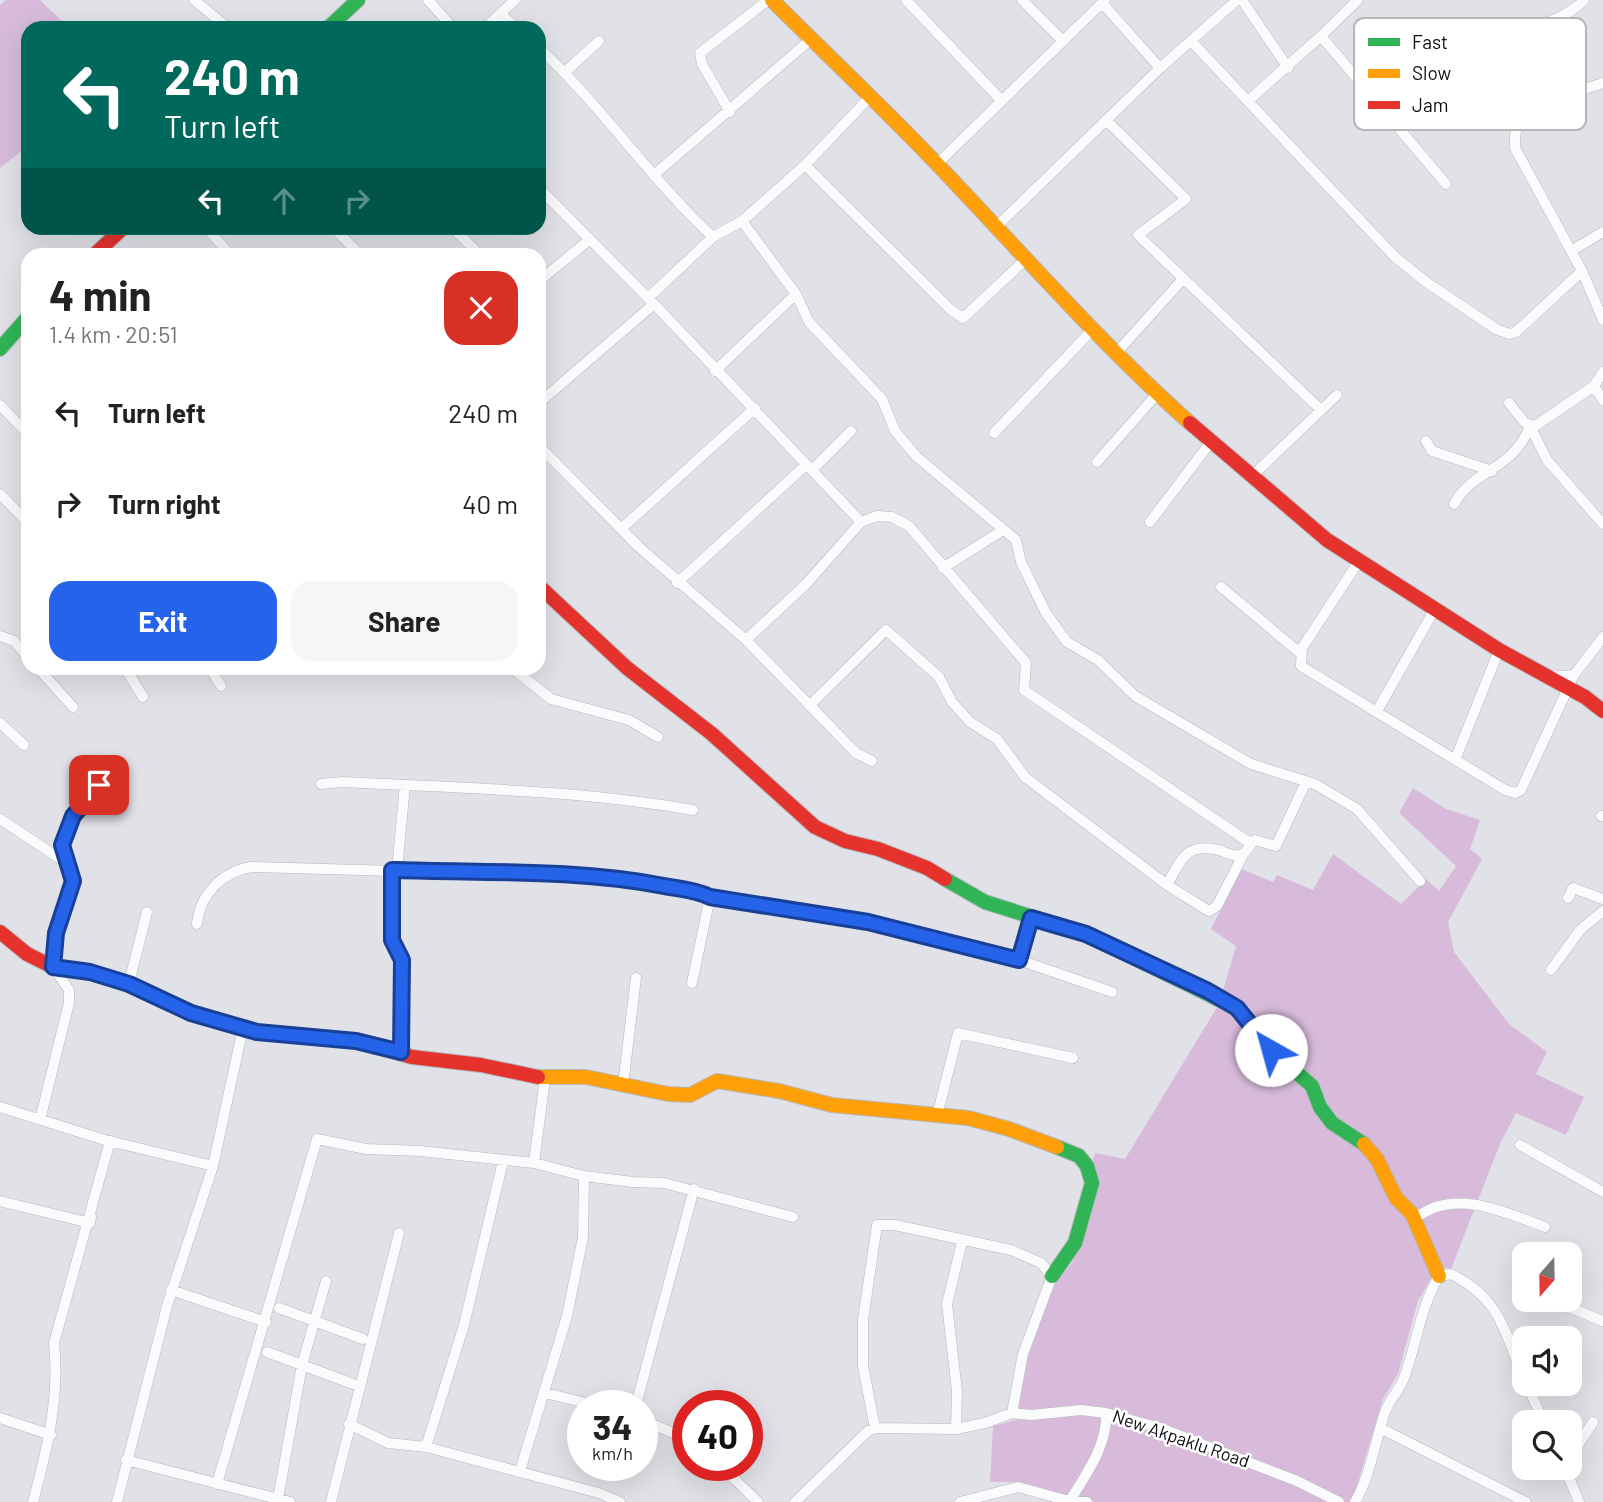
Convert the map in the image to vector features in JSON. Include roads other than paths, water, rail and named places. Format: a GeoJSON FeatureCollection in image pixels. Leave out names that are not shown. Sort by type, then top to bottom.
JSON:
{"type":"FeatureCollection","features":[{"type":"Feature","properties":{"kind":"street"},"geometry":{"type":"LineString","coordinates":[[194,0],[220,21]]}},
{"type":"Feature","properties":{"kind":"street"},"geometry":{"type":"LineString","coordinates":[[336,21],[358,0]]}},
{"type":"Feature","properties":{"kind":"street"},"geometry":{"type":"LineString","coordinates":[[428,0],[447,21]]}},
{"type":"Feature","properties":{"kind":"street"},"geometry":{"type":"LineString","coordinates":[[492,21],[515,0]]}},
{"type":"Feature","properties":{"kind":"street"},"geometry":{"type":"LineString","coordinates":[[730,112],[702,64],[700,53],[770,0],[937,164],[1025,260],[1118,351],[1157,394],[1210,443],[1327,540],[1545,678],[1571,682],[1603,711]]}},
{"type":"Feature","properties":{"kind":"street"},"geometry":{"type":"LineString","coordinates":[[906,0],[1002,101]]}},
{"type":"Feature","properties":{"kind":"street"},"geometry":{"type":"LineString","coordinates":[[1021,0],[1062,40]]}},
{"type":"Feature","properties":{"kind":"street"},"geometry":{"type":"LineString","coordinates":[[996,227],[1160,68],[1239,0],[1288,68]]}},
{"type":"Feature","properties":{"kind":"street"},"geometry":{"type":"LineString","coordinates":[[1250,99],[1288,68],[1358,0]]}},
{"type":"Feature","properties":{"kind":"street"},"geometry":{"type":"LineString","coordinates":[[1554,18],[1584,0]]}},
{"type":"Feature","properties":{"kind":"street"},"geometry":{"type":"LineString","coordinates":[[937,164],[1103,1],[1160,68]]}},
{"type":"Feature","properties":{"kind":"street"},"geometry":{"type":"LineString","coordinates":[[500,14],[508,21]]}},
{"type":"Feature","properties":{"kind":"street"},"geometry":{"type":"LineString","coordinates":[[1321,36],[1354,75]]}},
{"type":"Feature","properties":{"kind":"street"},"geometry":{"type":"LineString","coordinates":[[655,174],[730,112],[810,40]]}},
{"type":"Feature","properties":{"kind":"street"},"geometry":{"type":"LineString","coordinates":[[565,72],[599,41]]}},
{"type":"Feature","properties":{"kind":"street"},"geometry":{"type":"LineString","coordinates":[[1191,41],[1250,99],[1394,256],[1447,297],[1502,332],[1509,334],[1522,328],[1582,271]]}},
{"type":"Feature","properties":{"kind":"street"},"geometry":{"type":"LineString","coordinates":[[546,54],[565,72],[687,213],[713,237]]}},
{"type":"Feature","properties":{"kind":"street"},"geometry":{"type":"LineString","coordinates":[[1586,89],[1603,83]]}},
{"type":"Feature","properties":{"kind":"street"},"geometry":{"type":"LineString","coordinates":[[546,397],[651,301],[713,237],[742,221],[804,165],[869,98]]}},
{"type":"Feature","properties":{"kind":"street"},"geometry":{"type":"LineString","coordinates":[[1106,120],[1186,198],[1138,235],[1321,410]]}},
{"type":"Feature","properties":{"kind":"street"},"geometry":{"type":"LineString","coordinates":[[1400,130],[1446,184]]}},
{"type":"Feature","properties":{"kind":"street"},"geometry":{"type":"LineString","coordinates":[[1516,130],[1515,148],[1572,251],[1603,320]]}},
{"type":"Feature","properties":{"kind":"street"},"geometry":{"type":"LineString","coordinates":[[804,165],[853,216],[951,310],[963,318],[973,312],[1025,260]]}},
{"type":"Feature","properties":{"kind":"street"},"geometry":{"type":"LineString","coordinates":[[546,195],[651,301],[715,371],[755,408],[861,522]]}},
{"type":"Feature","properties":{"kind":"street"},"geometry":{"type":"LineString","coordinates":[[742,221],[796,294],[809,322],[882,399],[895,431],[917,457],[1016,540],[1021,562],[1046,612],[1067,642],[1098,660],[1135,696],[1251,764],[1306,782],[1357,809],[1420,881]]}},
{"type":"Feature","properties":{"kind":"street"},"geometry":{"type":"LineString","coordinates":[[1572,251],[1603,232]]}},
{"type":"Feature","properties":{"kind":"street"},"geometry":{"type":"LineString","coordinates":[[341,235],[354,248]]}},
{"type":"Feature","properties":{"kind":"street"},"geometry":{"type":"LineString","coordinates":[[460,235],[473,248]]}},
{"type":"Feature","properties":{"kind":"street"},"geometry":{"type":"LineString","coordinates":[[546,275],[589,240]]}},
{"type":"Feature","properties":{"kind":"street"},"geometry":{"type":"LineString","coordinates":[[1118,351],[1182,279]]}},
{"type":"Feature","properties":{"kind":"street"},"geometry":{"type":"LineString","coordinates":[[715,371],[796,294]]}},
{"type":"Feature","properties":{"kind":"street"},"geometry":{"type":"LineString","coordinates":[[0,349],[21,326]]}},
{"type":"Feature","properties":{"kind":"street"},"geometry":{"type":"LineString","coordinates":[[994,433],[1094,328]]}},
{"type":"Feature","properties":{"kind":"street"},"geometry":{"type":"LineString","coordinates":[[1530,426],[1541,424],[1594,386],[1603,372]]}},
{"type":"Feature","properties":{"kind":"street"},"geometry":{"type":"LineString","coordinates":[[1594,386],[1603,400]]}},
{"type":"Feature","properties":{"kind":"street"},"geometry":{"type":"LineString","coordinates":[[1097,462],[1157,394]]}},
{"type":"Feature","properties":{"kind":"street"},"geometry":{"type":"LineString","coordinates":[[1251,477],[1337,395]]}},
{"type":"Feature","properties":{"kind":"street"},"geometry":{"type":"LineString","coordinates":[[1509,403],[1530,426],[1547,460],[1603,524]]}},
{"type":"Feature","properties":{"kind":"street"},"geometry":{"type":"LineString","coordinates":[[0,405],[21,428]]}},
{"type":"Feature","properties":{"kind":"street"},"geometry":{"type":"LineString","coordinates":[[622,527],[755,408]]}},
{"type":"Feature","properties":{"kind":"street"},"geometry":{"type":"LineString","coordinates":[[1454,503],[1469,484],[1492,471],[1518,450],[1530,426]]}},
{"type":"Feature","properties":{"kind":"street"},"geometry":{"type":"LineString","coordinates":[[677,583],[851,431]]}},
{"type":"Feature","properties":{"kind":"street"},"geometry":{"type":"LineString","coordinates":[[1426,441],[1432,451],[1492,471]]}},
{"type":"Feature","properties":{"kind":"street"},"geometry":{"type":"LineString","coordinates":[[1150,522],[1210,443]]}},
{"type":"Feature","properties":{"kind":"street"},"geometry":{"type":"LineString","coordinates":[[546,453],[677,583],[746,640],[856,752],[872,761]]}},
{"type":"Feature","properties":{"kind":"street"},"geometry":{"type":"LineString","coordinates":[[0,494],[21,516]]}},
{"type":"Feature","properties":{"kind":"street"},"geometry":{"type":"LineString","coordinates":[[746,640],[807,583],[861,522],[877,516],[892,517],[909,526],[1026,663],[1024,690],[1250,843]]}},
{"type":"Feature","properties":{"kind":"street"},"geometry":{"type":"LineString","coordinates":[[943,568],[1003,530]]}},
{"type":"Feature","properties":{"kind":"street"},"geometry":{"type":"LineString","coordinates":[[1359,561],[1300,653],[1301,666],[1505,790],[1515,793],[1521,790],[1571,682],[1603,637]]}},
{"type":"Feature","properties":{"kind":"street"},"geometry":{"type":"LineString","coordinates":[[1222,587],[1300,653]]}},
{"type":"Feature","properties":{"kind":"street"},"geometry":{"type":"LineString","coordinates":[[546,594],[627,668],[712,734],[815,827],[845,841],[878,849],[927,868],[985,902],[1086,934],[1237,1008],[1271,1050],[1312,1086],[1320,1107],[1332,1123],[1371,1151],[1395,1198],[1412,1214],[1439,1276]]}},
{"type":"Feature","properties":{"kind":"street"},"geometry":{"type":"LineString","coordinates":[[1377,711],[1436,607]]}},
{"type":"Feature","properties":{"kind":"street"},"geometry":{"type":"LineString","coordinates":[[811,704],[886,630],[939,677],[952,702],[971,722],[997,739],[1025,777],[1167,885],[1209,911],[1217,906],[1250,843],[1255,840],[1276,846],[1306,782]]}},
{"type":"Feature","properties":{"kind":"street"},"geometry":{"type":"LineString","coordinates":[[0,636],[14,641],[21,649]]}},
{"type":"Feature","properties":{"kind":"street"},"geometry":{"type":"LineString","coordinates":[[1455,760],[1499,650]]}},
{"type":"Feature","properties":{"kind":"street"},"geometry":{"type":"LineString","coordinates":[[44,675],[73,707]]}},
{"type":"Feature","properties":{"kind":"street"},"geometry":{"type":"LineString","coordinates":[[129,675],[143,697]]}},
{"type":"Feature","properties":{"kind":"street"},"geometry":{"type":"LineString","coordinates":[[214,675],[221,686]]}},
{"type":"Feature","properties":{"kind":"street"},"geometry":{"type":"LineString","coordinates":[[521,675],[551,699],[629,720],[658,737]]}},
{"type":"Feature","properties":{"kind":"street"},"geometry":{"type":"LineString","coordinates":[[0,723],[24,745]]}},
{"type":"Feature","properties":{"kind":"street"},"geometry":{"type":"LineString","coordinates":[[40,1119],[69,1003],[69,990],[53,967],[56,933],[73,881],[62,845],[73,816],[115,769]]}},
{"type":"Feature","properties":{"kind":"street"},"geometry":{"type":"LineString","coordinates":[[321,784],[405,785],[609,798],[693,810]]}},
{"type":"Feature","properties":{"kind":"street"},"geometry":{"type":"LineString","coordinates":[[401,1052],[402,960],[392,940],[394,870],[405,785]]}},
{"type":"Feature","properties":{"kind":"street"},"geometry":{"type":"LineString","coordinates":[[0,819],[65,862]]}},
{"type":"Feature","properties":{"kind":"street"},"geometry":{"type":"LineString","coordinates":[[1167,885],[1184,855],[1191,849],[1215,849],[1237,856],[1244,853]]}},
{"type":"Feature","properties":{"kind":"street"},"geometry":{"type":"LineString","coordinates":[[197,924],[199,906],[219,881],[235,870],[251,867],[578,876],[644,882],[701,892],[710,897],[868,922],[1019,960],[1112,992]]}},
{"type":"Feature","properties":{"kind":"street"},"geometry":{"type":"LineString","coordinates":[[1568,898],[1573,888],[1578,887],[1603,899]]}},
{"type":"Feature","properties":{"kind":"street"},"geometry":{"type":"LineString","coordinates":[[692,983],[710,897]]}},
{"type":"Feature","properties":{"kind":"street"},"geometry":{"type":"LineString","coordinates":[[1551,970],[1580,930],[1603,911]]}},
{"type":"Feature","properties":{"kind":"street"},"geometry":{"type":"LineString","coordinates":[[129,984],[147,912]]}},
{"type":"Feature","properties":{"kind":"street"},"geometry":{"type":"LineString","coordinates":[[1019,960],[1031,918]]}},
{"type":"Feature","properties":{"kind":"street"},"geometry":{"type":"LineString","coordinates":[[0,932],[27,954],[53,967],[90,972],[129,984],[191,1013],[243,1028],[298,1038],[356,1041],[412,1057],[481,1065],[517,1075],[545,1078],[586,1077],[690,1095],[717,1081],[779,1091],[832,1105],[968,1118],[1009,1129],[1079,1156],[1087,1166],[1092,1183],[1075,1243],[1052,1276],[1023,1354],[1012,1413]]}},
{"type":"Feature","properties":{"kind":"street"},"geometry":{"type":"LineString","coordinates":[[622,1085],[636,978]]}},
{"type":"Feature","properties":{"kind":"street"},"geometry":{"type":"LineString","coordinates":[[117,1502],[171,1290],[213,1166],[243,1028]]}},
{"type":"Feature","properties":{"kind":"street"},"geometry":{"type":"LineString","coordinates":[[937,1116],[958,1033],[1073,1058]]}},
{"type":"Feature","properties":{"kind":"street"},"geometry":{"type":"LineString","coordinates":[[534,1163],[545,1078]]}},
{"type":"Feature","properties":{"kind":"street"},"geometry":{"type":"LineString","coordinates":[[0,1107],[108,1141],[213,1166]]}},
{"type":"Feature","properties":{"kind":"street"},"geometry":{"type":"LineString","coordinates":[[217,1484],[317,1139],[366,1149],[420,1150],[534,1163],[584,1175],[664,1183],[793,1217]]}},
{"type":"Feature","properties":{"kind":"street"},"geometry":{"type":"LineString","coordinates":[[33,1502],[51,1435],[56,1362],[54,1343],[90,1223],[108,1141]]}},
{"type":"Feature","properties":{"kind":"street"},"geometry":{"type":"LineString","coordinates":[[1520,1145],[1603,1192]]}},
{"type":"Feature","properties":{"kind":"street"},"geometry":{"type":"LineString","coordinates":[[426,1447],[464,1325],[503,1161]]}},
{"type":"Feature","properties":{"kind":"street"},"geometry":{"type":"LineString","coordinates":[[520,1471],[567,1316],[583,1237],[584,1175]]}},
{"type":"Feature","properties":{"kind":"street"},"geometry":{"type":"LineString","coordinates":[[640,1390],[694,1189]]}},
{"type":"Feature","properties":{"kind":"street"},"geometry":{"type":"LineString","coordinates":[[1,1203],[90,1223]]}},
{"type":"Feature","properties":{"kind":"street"},"geometry":{"type":"LineString","coordinates":[[1412,1214],[1420,1215],[1433,1206],[1464,1204],[1507,1212],[1545,1227]]}},
{"type":"Feature","properties":{"kind":"street"},"geometry":{"type":"LineString","coordinates":[[795,1502],[868,1431],[875,1428],[863,1366],[863,1320],[877,1225],[895,1225],[962,1242],[1011,1250],[1041,1263],[1052,1276]]}},
{"type":"Feature","properties":{"kind":"street"},"geometry":{"type":"LineString","coordinates":[[331,1502],[399,1233]]}},
{"type":"Feature","properties":{"kind":"street"},"geometry":{"type":"LineString","coordinates":[[956,1429],[957,1391],[947,1304],[962,1242]]}},
{"type":"Feature","properties":{"kind":"street"},"geometry":{"type":"LineString","coordinates":[[1354,1502],[1387,1404],[1400,1388],[1411,1360],[1426,1298],[1439,1276],[1451,1274],[1486,1297],[1499,1315],[1512,1348]]}},
{"type":"Feature","properties":{"kind":"street"},"geometry":{"type":"LineString","coordinates":[[278,1499],[302,1365],[326,1281]]}},
{"type":"Feature","properties":{"kind":"street"},"geometry":{"type":"LineString","coordinates":[[171,1290],[266,1322]]}},
{"type":"Feature","properties":{"kind":"street"},"geometry":{"type":"LineString","coordinates":[[279,1308],[363,1339]]}},
{"type":"Feature","properties":{"kind":"street"},"geometry":{"type":"LineString","coordinates":[[1581,1312],[1603,1321]]}},
{"type":"Feature","properties":{"kind":"street"},"geometry":{"type":"LineString","coordinates":[[267,1352],[353,1384]]}},
{"type":"Feature","properties":{"kind":"street"},"geometry":{"type":"LineString","coordinates":[[545,1393],[567,1398]]}},
{"type":"Feature","properties":{"kind":"street","name":"New Akpaklu Road"},"geometry":{"type":"LineString","coordinates":[[875,1428],[956,1429],[985,1423],[1012,1413],[1031,1415],[1081,1410],[1106,1413],[1185,1438],[1297,1481],[1339,1502]]}},
{"type":"Feature","properties":{"kind":"street"},"geometry":{"type":"LineString","coordinates":[[1069,1501],[1096,1456],[1107,1422],[1106,1413]]}},
{"type":"Feature","properties":{"kind":"street"},"geometry":{"type":"LineString","coordinates":[[0,1418],[51,1435]]}},
{"type":"Feature","properties":{"kind":"street"},"geometry":{"type":"LineString","coordinates":[[1582,1439],[1593,1422]]}},
{"type":"Feature","properties":{"kind":"street"},"geometry":{"type":"LineString","coordinates":[[349,1424],[388,1443],[426,1447],[520,1471],[620,1502]]}},
{"type":"Feature","properties":{"kind":"street"},"geometry":{"type":"LineString","coordinates":[[1380,1428],[1526,1502]]}},
{"type":"Feature","properties":{"kind":"street"},"geometry":{"type":"LineString","coordinates":[[126,1460],[290,1502]]}},
{"type":"Feature","properties":{"kind":"street"},"geometry":{"type":"LineString","coordinates":[[1570,1480],[1579,1502]]}},
{"type":"Feature","properties":{"kind":"street"},"geometry":{"type":"LineString","coordinates":[[736,1481],[758,1502]]}},
{"type":"Feature","properties":{"kind":"street"},"geometry":{"type":"LineString","coordinates":[[960,1502],[1018,1487],[1069,1501],[1087,1502]]}}]}
